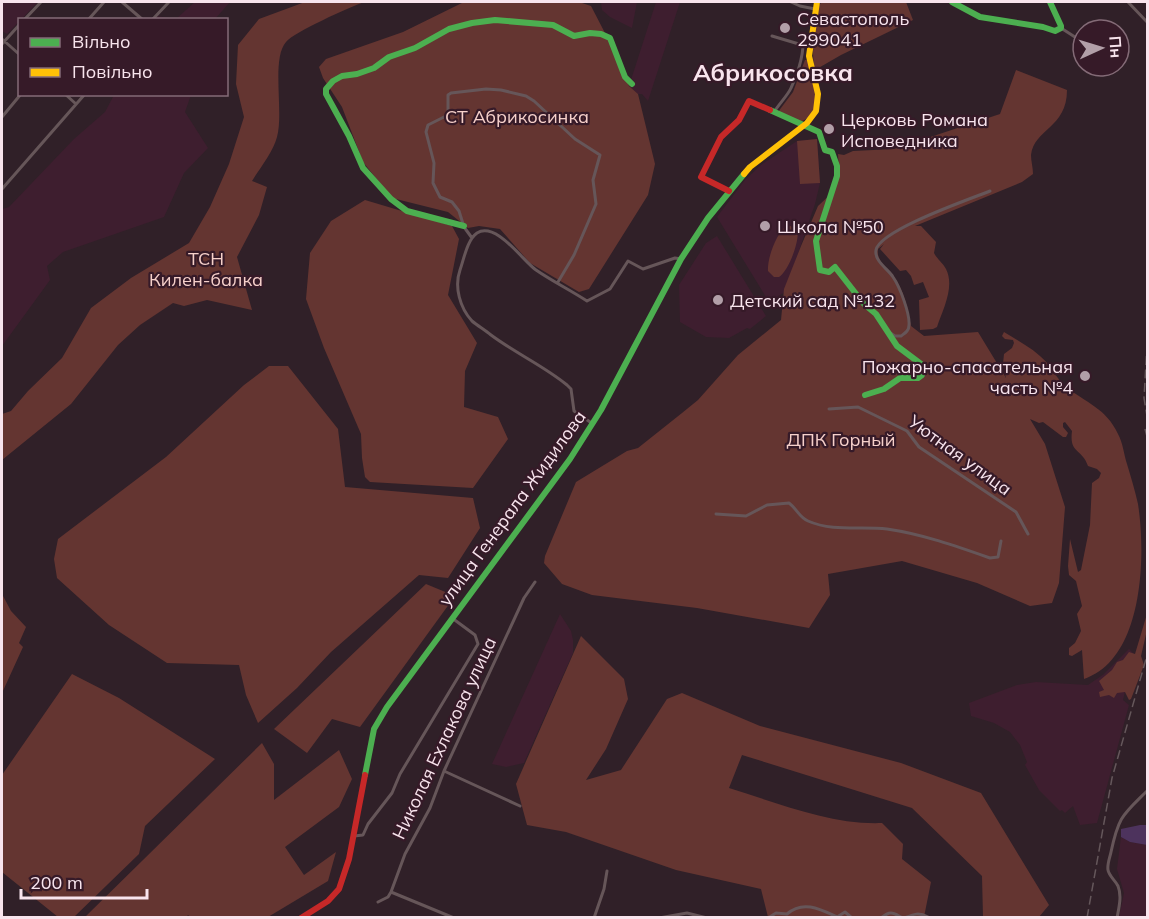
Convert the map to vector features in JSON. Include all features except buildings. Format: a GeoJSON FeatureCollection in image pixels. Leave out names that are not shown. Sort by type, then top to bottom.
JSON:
{"type":"FeatureCollection","features":[{"type":"Feature","properties":{"kind":"street"},"geometry":{"type":"LineString","coordinates":[[26,18],[41,2]]}},
{"type":"Feature","properties":{"kind":"street"},"geometry":{"type":"LineString","coordinates":[[90,18],[105,2]]}},
{"type":"Feature","properties":{"kind":"street"},"geometry":{"type":"LineString","coordinates":[[122,2],[140,18]]}},
{"type":"Feature","properties":{"kind":"street"},"geometry":{"type":"LineString","coordinates":[[154,18],[169,2]]}},
{"type":"Feature","properties":{"kind":"street"},"geometry":{"type":"LineString","coordinates":[[791,2],[800,6],[816,5]]}},
{"type":"Feature","properties":{"kind":"street"},"geometry":{"type":"LineString","coordinates":[[954,2],[980,17],[1055,31],[1061,28]]}},
{"type":"Feature","properties":{"kind":"street"},"geometry":{"type":"LineString","coordinates":[[1050,2],[1060,21],[1061,28],[1071,34]]}},
{"type":"Feature","properties":{"kind":"street"},"geometry":{"type":"LineString","coordinates":[[1128,2],[1148,23]]}},
{"type":"Feature","properties":{"kind":"street","name":"улица Генерала Жидилова"},"geometry":{"type":"LineString","coordinates":[[301,918],[328,901],[339,890],[354,836],[374,729],[387,707],[570,459],[593,424],[681,259],[708,218],[750,167],[804,125],[816,111],[818,94],[806,46],[816,5]]}},
{"type":"Feature","properties":{"kind":"street"},"geometry":{"type":"LineString","coordinates":[[464,226],[407,211],[391,199],[363,168],[326,94],[326,89],[333,81],[342,76],[374,68],[389,57],[415,48],[449,29],[495,20],[553,25],[574,36],[590,33],[610,38],[625,77],[632,84]]}},
{"type":"Feature","properties":{"kind":"street"},"geometry":{"type":"LineString","coordinates":[[18,26],[2,41],[18,53]]}},
{"type":"Feature","properties":{"kind":"street"},"geometry":{"type":"LineString","coordinates":[[772,36],[806,46],[790,90],[774,112]]}},
{"type":"Feature","properties":{"kind":"street"},"geometry":{"type":"LineString","coordinates":[[472,238],[464,226],[459,211],[452,202],[440,197],[435,190],[434,163],[426,135],[427,128],[440,117],[447,115],[448,95],[452,93],[494,89],[516,92],[534,101],[575,139],[600,155],[593,180],[596,204],[574,255],[558,282]]}},
{"type":"Feature","properties":{"kind":"street"},"geometry":{"type":"LineString","coordinates":[[2,117],[19,96]]}},
{"type":"Feature","properties":{"kind":"street"},"geometry":{"type":"LineString","coordinates":[[67,96],[76,104]]}},
{"type":"Feature","properties":{"kind":"street"},"geometry":{"type":"LineString","coordinates":[[2,189],[83,96]]}},
{"type":"Feature","properties":{"kind":"street"},"geometry":{"type":"LineString","coordinates":[[729,191],[701,177],[721,137],[739,120],[749,101],[819,132],[825,150],[832,152],[837,166],[835,182],[816,241],[820,270],[824,273],[835,267],[864,304],[876,314],[897,346],[921,364],[922,375],[918,378],[895,380],[884,388],[865,395]]}},
{"type":"Feature","properties":{"kind":"street"},"geometry":{"type":"LineString","coordinates":[[886,329],[895,336],[902,336],[908,331],[909,324],[907,309],[895,279],[878,260],[876,254],[879,245],[889,236],[913,223],[990,191]]}},
{"type":"Feature","properties":{"kind":"street"},"geometry":{"type":"LineString","coordinates":[[593,424],[574,411],[571,389],[567,385],[513,351],[472,321],[461,303],[457,289],[458,274],[472,238],[478,232],[493,233],[520,253],[536,270],[587,302],[610,289],[628,261],[643,269],[675,258],[681,259]]}},
{"type":"Feature","properties":{"kind":"street","name":"Уютная улица"},"geometry":{"type":"LineString","coordinates":[[829,409],[858,407],[907,431],[919,447],[1016,512],[1028,534]]}},
{"type":"Feature","properties":{"kind":"street"},"geometry":{"type":"LineString","coordinates":[[716,514],[746,516],[767,506],[789,503],[799,517],[817,524],[891,530],[927,537],[990,558],[998,557],[1001,541]]}},
{"type":"Feature","properties":{"kind":"street","name":"Николая Ехлакова улица"},"geometry":{"type":"LineString","coordinates":[[391,892],[405,854],[426,816],[444,771],[524,598],[535,582]]}},
{"type":"Feature","properties":{"kind":"street"},"geometry":{"type":"LineString","coordinates":[[354,836],[363,835],[368,824],[392,793],[400,774],[478,644],[475,635],[452,618]]}},
{"type":"Feature","properties":{"kind":"street"},"geometry":{"type":"LineString","coordinates":[[444,771],[520,806]]}},
{"type":"Feature","properties":{"kind":"street"},"geometry":{"type":"LineString","coordinates":[[1117,918],[1120,894],[1118,886],[1108,872],[1113,840],[1118,822],[1129,807],[1148,790]]}},
{"type":"Feature","properties":{"kind":"street"},"geometry":{"type":"LineString","coordinates":[[594,918],[608,871]]}},
{"type":"Feature","properties":{"kind":"street"},"geometry":{"type":"LineString","coordinates":[[378,902],[391,892],[454,918]]}},
{"type":"Feature","properties":{"kind":"street"},"geometry":{"type":"LineString","coordinates":[[768,918],[776,913],[787,914],[795,908],[808,907],[837,917],[845,912],[852,918]]}},
{"type":"Feature","properties":{"kind":"street"},"geometry":{"type":"LineString","coordinates":[[881,918],[889,912],[904,918],[914,914],[928,917]]}},
{"type":"Feature","properties":{"kind":"street"},"geometry":{"type":"LineString","coordinates":[[659,918],[687,913],[706,918]]}},
{"type":"Feature","properties":{"kind":"shaded area"},"geometry":{"type":"Polygon","coordinates":[[[2,2],[38,2],[22,18],[18,18],[18,23],[7,34],[2,31],[2,2]]]}},
{"type":"Feature","properties":{"kind":"shaded area"},"geometry":{"type":"Polygon","coordinates":[[[195,2],[230,2],[216,18],[177,18],[195,2]]]}},
{"type":"Feature","properties":{"kind":"shaded area"},"geometry":{"type":"Polygon","coordinates":[[[601,2],[637,2],[632,28],[610,17],[602,10],[601,2]]]}},
{"type":"Feature","properties":{"kind":"shaded area"},"geometry":{"type":"Polygon","coordinates":[[[656,2],[680,2],[648,101],[629,86],[656,2]]]}},
{"type":"Feature","properties":{"kind":"shaded area"},"geometry":{"type":"Polygon","coordinates":[[[113,96],[191,96],[185,112],[208,148],[184,173],[164,217],[63,252],[47,266],[50,280],[2,346],[2,209],[9,207],[74,139],[105,112],[113,96]]]}},
{"type":"Feature","properties":{"kind":"shaded area","name":"Школа №50"},"geometry":{"type":"Polygon","coordinates":[[[817,139],[820,183],[815,204],[785,292],[769,302],[717,217],[745,180],[761,165],[797,141],[817,139]]]}},
{"type":"Feature","properties":{"kind":"shaded area","name":"Детский сад №132"},"geometry":{"type":"Polygon","coordinates":[[[717,236],[766,316],[750,329],[747,328],[729,338],[706,337],[680,322],[679,285],[706,243],[717,236]]]}},
{"type":"Feature","properties":{"kind":"shaded area"},"geometry":{"type":"Polygon","coordinates":[[[560,614],[571,631],[573,653],[524,763],[506,767],[492,764],[560,614]]]}},
{"type":"Feature","properties":{"kind":"shaded area"},"geometry":{"type":"Polygon","coordinates":[[[1129,649],[1134,654],[1123,700],[1129,705],[1097,823],[1080,825],[1073,806],[1065,813],[1060,811],[1039,790],[1025,765],[1027,762],[1020,745],[1010,732],[994,723],[971,716],[969,703],[1017,685],[1036,682],[1088,685],[1104,674],[1129,649]]]}},
{"type":"Feature","properties":{"kind":"shaded area"},"geometry":{"type":"Polygon","coordinates":[[[1147,825],[1147,845],[1130,842],[1121,837],[1121,829],[1147,825]]]}},
{"type":"Feature","properties":{"kind":"shaded area"},"geometry":{"type":"Polygon","coordinates":[[[1121,837],[1130,842],[1147,845],[1147,917],[1119,917],[1124,893],[1117,869],[1121,837]]]}},
{"type":"Feature","properties":{"kind":"green space","name":"ТСН Килен-балка"},"geometry":{"type":"Polygon","coordinates":[[[305,2],[364,2],[300,32],[286,42],[282,50],[278,73],[279,126],[277,137],[252,181],[267,187],[259,215],[237,257],[252,310],[207,300],[184,306],[173,303],[140,325],[118,345],[71,404],[2,460],[2,414],[11,411],[62,358],[91,308],[131,278],[189,243],[210,207],[229,164],[244,117],[236,84],[238,45],[259,19],[305,2]]]}},
{"type":"Feature","properties":{"kind":"green space","name":"СТ Абрикосинка"},"geometry":{"type":"Polygon","coordinates":[[[464,2],[579,2],[591,6],[620,62],[629,86],[638,94],[655,164],[648,195],[589,289],[579,292],[530,263],[500,229],[479,226],[468,228],[448,212],[392,198],[363,162],[342,107],[323,78],[319,67],[326,59],[403,32],[464,2]]]}},
{"type":"Feature","properties":{"kind":"green space"},"geometry":{"type":"Polygon","coordinates":[[[822,2],[906,2],[913,20],[815,70],[814,38],[819,5],[822,2]]]}},
{"type":"Feature","properties":{"kind":"green space"},"geometry":{"type":"Polygon","coordinates":[[[805,60],[808,60],[813,77],[816,104],[809,117],[800,122],[778,112],[793,92],[805,60]]]}},
{"type":"Feature","properties":{"kind":"green space","name":"ДПК Горный"},"geometry":{"type":"Polygon","coordinates":[[[1016,70],[1067,90],[1066,103],[1062,113],[1033,146],[1031,155],[1033,174],[1022,182],[915,226],[921,226],[936,242],[934,253],[945,267],[948,276],[949,291],[937,327],[920,330],[919,300],[929,297],[923,282],[914,285],[906,270],[900,271],[880,249],[884,244],[878,249],[878,253],[880,261],[900,288],[911,326],[924,336],[978,332],[1006,378],[1003,364],[1004,354],[1012,348],[1014,343],[1013,340],[1002,336],[1004,332],[1038,354],[1065,386],[1108,418],[1118,434],[1138,504],[1140,577],[1130,628],[1119,650],[1104,668],[1084,679],[1082,650],[1072,656],[1069,655],[1069,648],[1075,643],[1081,631],[1077,614],[1082,606],[1076,581],[1069,575],[1070,539],[1078,572],[1081,570],[1090,525],[1092,483],[1099,478],[1101,473],[1088,466],[1083,456],[1074,447],[1072,431],[1065,422],[1063,427],[1068,433],[1066,437],[1063,437],[1043,422],[1039,423],[1030,419],[1045,444],[1065,507],[1059,583],[1052,603],[1030,606],[977,583],[902,561],[828,574],[830,595],[809,628],[697,608],[592,595],[562,584],[544,563],[576,482],[627,451],[638,448],[698,400],[738,355],[781,320],[784,289],[801,246],[818,206],[834,191],[839,173],[838,154],[894,149],[1000,114],[1016,70]]]}},
{"type":"Feature","properties":{"kind":"green space"},"geometry":{"type":"Polygon","coordinates":[[[817,139],[820,183],[800,184],[797,141],[817,139]]]}},
{"type":"Feature","properties":{"kind":"green space"},"geometry":{"type":"Polygon","coordinates":[[[365,200],[452,226],[459,239],[448,295],[477,343],[465,371],[464,407],[498,417],[508,439],[473,488],[370,482],[365,477],[361,434],[324,348],[306,299],[310,253],[331,221],[365,200]]]}},
{"type":"Feature","properties":{"kind":"green space"},"geometry":{"type":"Polygon","coordinates":[[[788,225],[797,229],[797,240],[790,262],[783,274],[774,277],[768,271],[771,252],[780,233],[788,225]]]}},
{"type":"Feature","properties":{"kind":"green space"},"geometry":{"type":"Polygon","coordinates":[[[269,366],[288,366],[338,429],[345,487],[473,498],[480,528],[448,578],[419,575],[331,652],[297,688],[258,723],[246,695],[239,665],[167,663],[109,625],[57,578],[54,559],[58,539],[166,457],[244,385],[269,366]]]}},
{"type":"Feature","properties":{"kind":"green space"},"geometry":{"type":"Polygon","coordinates":[[[426,584],[455,596],[360,727],[332,719],[307,753],[274,729],[426,584]]]}},
{"type":"Feature","properties":{"kind":"green space"},"geometry":{"type":"Polygon","coordinates":[[[2,594],[11,611],[26,627],[19,643],[23,647],[2,693],[2,594]]]}},
{"type":"Feature","properties":{"kind":"green space"},"geometry":{"type":"Polygon","coordinates":[[[1147,614],[1147,630],[1141,656],[1144,665],[1131,699],[1129,700],[1125,692],[1117,693],[1114,698],[1109,695],[1100,697],[1099,692],[1104,690],[1099,681],[1129,652],[1135,654],[1147,614]]]}},
{"type":"Feature","properties":{"kind":"green space"},"geometry":{"type":"Polygon","coordinates":[[[581,636],[624,679],[628,699],[606,749],[586,780],[621,770],[667,699],[682,693],[760,726],[901,763],[981,793],[1049,905],[1039,917],[983,917],[982,876],[912,808],[742,755],[729,788],[824,817],[863,823],[882,823],[903,844],[902,859],[931,882],[924,917],[768,917],[761,889],[676,870],[566,832],[527,825],[516,784],[581,636]]]}},
{"type":"Feature","properties":{"kind":"green space"},"geometry":{"type":"Polygon","coordinates":[[[72,674],[119,698],[215,759],[145,826],[139,854],[74,917],[58,917],[2,872],[2,775],[72,674]]]}},
{"type":"Feature","properties":{"kind":"green space"},"geometry":{"type":"Polygon","coordinates":[[[262,743],[274,764],[274,800],[339,750],[352,779],[339,807],[285,847],[304,875],[336,852],[328,881],[268,917],[191,918],[188,915],[186,918],[85,917],[262,743]]]}},
{"type":"Feature","properties":{"kind":"railway"},"geometry":{"type":"LineString","coordinates":[[1148,329],[1144,398],[1148,422]]}},
{"type":"Feature","properties":{"kind":"railway"},"geometry":{"type":"LineString","coordinates":[[1145,429],[1148,440]]}},
{"type":"Feature","properties":{"kind":"railway"},"geometry":{"type":"LineString","coordinates":[[1087,918],[1112,778],[1148,652]]}},
{"type":"Feature","properties":{"kind":"traffic: fast"},"geometry":{"type":"LineString","coordinates":[[952,2],[980,17],[1055,31],[1061,26],[1050,2]]}},
{"type":"Feature","properties":{"kind":"traffic: fast"},"geometry":{"type":"LineString","coordinates":[[464,226],[407,211],[391,199],[363,168],[326,94],[326,89],[333,81],[342,76],[374,68],[389,57],[415,48],[449,29],[495,20],[553,25],[574,36],[590,33],[610,38],[625,77],[632,84]]}},
{"type":"Feature","properties":{"kind":"traffic: fast"},"geometry":{"type":"LineString","coordinates":[[770,110],[819,132],[825,150],[832,152],[837,166],[837,176],[816,241],[820,270],[829,272],[835,267],[864,304],[876,314],[897,346],[921,364],[922,375],[918,378],[900,378],[884,389],[865,395]]}},
{"type":"Feature","properties":{"kind":"traffic: fast"},"geometry":{"type":"LineString","coordinates":[[365,775],[374,729],[387,707],[570,459],[601,410],[681,259],[708,218],[744,174]]}},
{"type":"Feature","properties":{"kind":"traffic: slow"},"geometry":{"type":"LineString","coordinates":[[744,174],[807,123],[816,111],[818,94],[809,56],[817,2]]}},
{"type":"Feature","properties":{"kind":"traffic: jam"},"geometry":{"type":"LineString","coordinates":[[729,191],[701,177],[721,137],[739,120],[749,101],[770,110]]}},
{"type":"Feature","properties":{"kind":"traffic: jam"},"geometry":{"type":"LineString","coordinates":[[301,918],[328,901],[339,889],[349,859],[365,775]]}},
{"type":"Feature","properties":{"kind":"place","name":"Севастополь 299041"},"geometry":{"type":"Point","coordinates":[785,28]}},
{"type":"Feature","properties":{"kind":"place","name":"Церковь Романа Исповедника"},"geometry":{"type":"Point","coordinates":[829,129]}},
{"type":"Feature","properties":{"kind":"place","name":"Школа №50"},"geometry":{"type":"Point","coordinates":[765,226]}},
{"type":"Feature","properties":{"kind":"place","name":"Детский сад №132"},"geometry":{"type":"Point","coordinates":[718,300]}},
{"type":"Feature","properties":{"kind":"place","name":"Пожарно-спасательная часть №4"},"geometry":{"type":"Point","coordinates":[1085,376]}},
{"type":"Feature","properties":{"kind":"district","name":"Абрикосовка"},"geometry":{"type":"Point","coordinates":[773,72]}}]}
